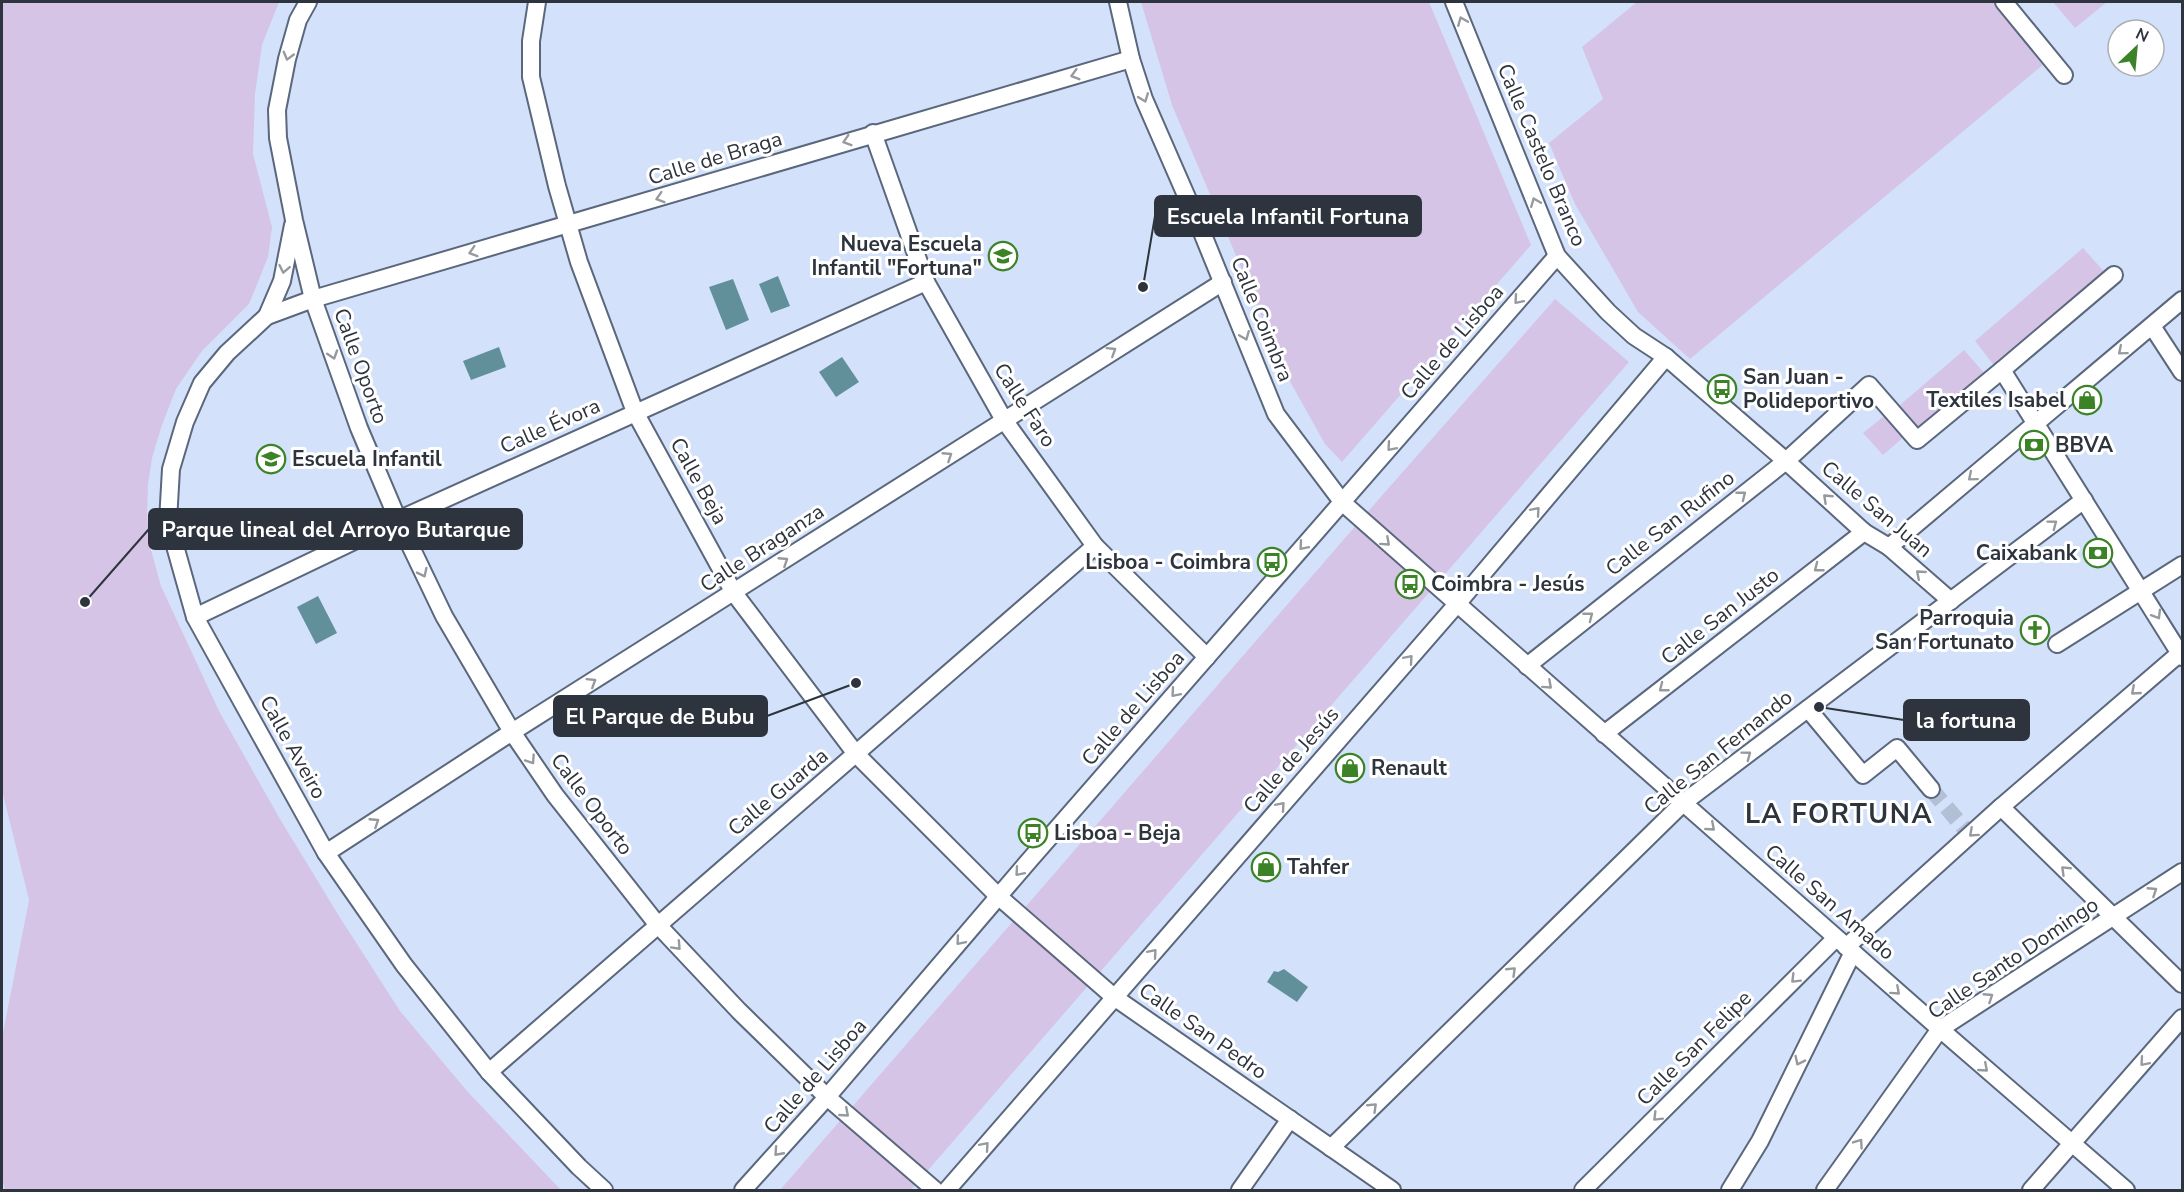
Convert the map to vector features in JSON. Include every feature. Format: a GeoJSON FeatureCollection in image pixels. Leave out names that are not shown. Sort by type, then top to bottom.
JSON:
{"type":"FeatureCollection","features":[{"type":"Feature","properties":{"kind":"street","name":"Calle Oporto"},"geometry":{"type":"LineString","coordinates":[[308,2],[298,20],[287,59],[278,110],[278,138],[294,220],[313,299],[359,428],[398,520],[444,616],[512,732],[575,822],[657,924],[739,1011],[827,1097],[935,1191]]}},
{"type":"Feature","properties":{"kind":"street","name":"Calle Beja"},"geometry":{"type":"LineString","coordinates":[[537,2],[531,41],[531,77],[579,262],[635,412],[734,593],[856,754],[998,896]]}},
{"type":"Feature","properties":{"kind":"street","name":"Calle Coimbra"},"geometry":{"type":"LineString","coordinates":[[1119,2],[1131,59],[1144,99],[1223,282],[1276,414],[1343,503]]}},
{"type":"Feature","properties":{"kind":"street","name":"Calle Castelo Branco"},"geometry":{"type":"LineString","coordinates":[[1454,2],[1557,256],[1608,312],[1634,336],[1666,357]]}},
{"type":"Feature","properties":{"kind":"street"},"geometry":{"type":"LineString","coordinates":[[2004,2],[2064,75]]}},
{"type":"Feature","properties":{"kind":"street","name":"Calle de Braga"},"geometry":{"type":"LineString","coordinates":[[313,299],[1131,59]]}},
{"type":"Feature","properties":{"kind":"street","name":"Calle Faro"},"geometry":{"type":"LineString","coordinates":[[873,134],[926,282],[1004,420],[1095,546],[1207,657]]}},
{"type":"Feature","properties":{"kind":"street","name":"Calle Oporto"},"geometry":{"type":"LineString","coordinates":[[267,316],[282,281],[294,220]]}},
{"type":"Feature","properties":{"kind":"street","name":"Calle de Lisboa"},"geometry":{"type":"LineString","coordinates":[[743,1191],[1557,256]]}},
{"type":"Feature","properties":{"kind":"street"},"geometry":{"type":"LineString","coordinates":[[2114,275],[2002,370],[2181,655]]}},
{"type":"Feature","properties":{"kind":"street","name":"Calle Évora"},"geometry":{"type":"LineString","coordinates":[[195,617],[398,520],[926,282]]}},
{"type":"Feature","properties":{"kind":"street","name":"Calle Braganza"},"geometry":{"type":"LineString","coordinates":[[326,853],[512,732],[1223,282]]}},
{"type":"Feature","properties":{"kind":"street","name":"Calle Aveiro"},"geometry":{"type":"LineString","coordinates":[[313,299],[267,316],[226,352],[202,383],[185,422],[171,469],[168,521],[195,617],[326,853],[404,965],[489,1072],[604,1191]]}},
{"type":"Feature","properties":{"kind":"street"},"geometry":{"type":"LineString","coordinates":[[1889,547],[2182,300]]}},
{"type":"Feature","properties":{"kind":"street"},"geometry":{"type":"LineString","coordinates":[[2152,326],[2182,372]]}},
{"type":"Feature","properties":{"kind":"street","name":"Calle San Juan"},"geometry":{"type":"LineString","coordinates":[[1666,357],[1864,532],[1889,547],[1951,601]]}},
{"type":"Feature","properties":{"kind":"street","name":"Calle de Jesús"},"geometry":{"type":"LineString","coordinates":[[947,1191],[1457,604],[1666,357]]}},
{"type":"Feature","properties":{"kind":"street","name":"Calle San Rufino"},"geometry":{"type":"LineString","coordinates":[[1527,666],[1786,461],[1869,385],[1917,440],[2002,370]]}},
{"type":"Feature","properties":{"kind":"street","name":"Calle San Fernando"},"geometry":{"type":"LineString","coordinates":[[1331,1148],[1683,803],[2084,500]]}},
{"type":"Feature","properties":{"kind":"street","name":"Calle San Amado"},"geometry":{"type":"LineString","coordinates":[[1343,503],[2126,1191]]}},
{"type":"Feature","properties":{"kind":"street","name":"Calle San Justo"},"geometry":{"type":"LineString","coordinates":[[1604,734],[1864,532]]}},
{"type":"Feature","properties":{"kind":"street","name":"Calle Guarda"},"geometry":{"type":"LineString","coordinates":[[489,1072],[1095,546]]}},
{"type":"Feature","properties":{"kind":"street"},"geometry":{"type":"LineString","coordinates":[[2057,644],[2182,565]]}},
{"type":"Feature","properties":{"kind":"street","name":"Calle San Felipe"},"geometry":{"type":"LineString","coordinates":[[1583,1191],[1845,946],[2001,807],[2181,655]]}},
{"type":"Feature","properties":{"kind":"street"},"geometry":{"type":"LineString","coordinates":[[1808,709],[1863,775],[1897,748],[1932,789]]}},
{"type":"Feature","properties":{"kind":"street"},"geometry":{"type":"LineString","coordinates":[[2001,807],[2182,984]]}},
{"type":"Feature","properties":{"kind":"street","name":"Calle Santo Domingo"},"geometry":{"type":"LineString","coordinates":[[1825,1191],[1940,1029],[2182,872]]}},
{"type":"Feature","properties":{"kind":"street","name":"Calle San Pedro"},"geometry":{"type":"LineString","coordinates":[[998,896],[1114,997],[1392,1191]]}},
{"type":"Feature","properties":{"kind":"street"},"geometry":{"type":"LineString","coordinates":[[1730,1191],[1760,1141],[1845,946]]}},
{"type":"Feature","properties":{"kind":"street"},"geometry":{"type":"LineString","coordinates":[[2031,1191],[2182,1018]]}},
{"type":"Feature","properties":{"kind":"street"},"geometry":{"type":"LineString","coordinates":[[1240,1191],[1290,1119]]}},
{"type":"Feature","properties":{"kind":"shaded area"},"geometry":{"type":"Polygon","coordinates":[[[2,2],[279,2],[262,45],[255,94],[253,154],[272,227],[268,257],[249,304],[202,351],[176,389],[152,458],[147,516],[151,550],[161,586],[219,711],[280,819],[339,916],[400,1011],[467,1091],[561,1190],[5,1190],[2,1179],[2,1038],[29,900],[2,790],[2,2]]]}},
{"type":"Feature","properties":{"kind":"shaded area"},"geometry":{"type":"Polygon","coordinates":[[[1141,2],[1429,2],[1531,245],[1342,462],[1325,444],[1288,378],[1172,105],[1141,2]]]}},
{"type":"Feature","properties":{"kind":"shaded area"},"geometry":{"type":"Polygon","coordinates":[[[1637,2],[1993,2],[2044,64],[1690,359],[1638,312],[1575,204],[1549,143],[1603,99],[1582,47],[1637,2]]]}},
{"type":"Feature","properties":{"kind":"shaded area"},"geometry":{"type":"Polygon","coordinates":[[[2053,2],[2107,2],[2075,28],[2053,2]]]}},
{"type":"Feature","properties":{"kind":"shaded area"},"geometry":{"type":"Polygon","coordinates":[[[2083,248],[2108,276],[1998,364],[1993,364],[1975,341],[2083,248]]]}},
{"type":"Feature","properties":{"kind":"shaded area"},"geometry":{"type":"Polygon","coordinates":[[[778,276],[790,306],[771,313],[759,284],[778,276]]]}},
{"type":"Feature","properties":{"kind":"shaded area"},"geometry":{"type":"Polygon","coordinates":[[[733,279],[749,320],[726,330],[709,287],[733,279]]]}},
{"type":"Feature","properties":{"kind":"shaded area"},"geometry":{"type":"Polygon","coordinates":[[[1555,299],[1629,362],[911,1190],[780,1190],[1378,500],[1555,299]]]}},
{"type":"Feature","properties":{"kind":"shaded area"},"geometry":{"type":"Polygon","coordinates":[[[499,347],[506,367],[471,380],[463,361],[499,347]]]}},
{"type":"Feature","properties":{"kind":"shaded area"},"geometry":{"type":"Polygon","coordinates":[[[1964,350],[1985,374],[1920,430],[1900,405],[1964,350]]]}},
{"type":"Feature","properties":{"kind":"shaded area"},"geometry":{"type":"Polygon","coordinates":[[[842,357],[859,382],[836,397],[819,372],[842,357]]]}},
{"type":"Feature","properties":{"kind":"shaded area"},"geometry":{"type":"Polygon","coordinates":[[[1888,413],[1906,435],[1883,455],[1863,433],[1888,413]]]}},
{"type":"Feature","properties":{"kind":"shaded area"},"geometry":{"type":"Polygon","coordinates":[[[318,596],[337,633],[316,644],[297,607],[318,596]]]}},
{"type":"Feature","properties":{"kind":"shaded area"},"geometry":{"type":"Polygon","coordinates":[[[1284,969],[1308,987],[1297,1002],[1267,982],[1274,971],[1284,969]]]}},
{"type":"Feature","properties":{"kind":"tunnel"},"geometry":{"type":"LineString","coordinates":[[1931,789],[1970,835]]}},
{"type":"Feature","properties":{"kind":"place","name":"Nueva Escuela Infantil \"Fortuna\""},"geometry":{"type":"Point","coordinates":[1003,256]}},
{"type":"Feature","properties":{"kind":"place","name":"Escuela Infantil Fortuna"},"geometry":{"type":"Point","coordinates":[1143,287]}},
{"type":"Feature","properties":{"kind":"place","name":"San Juan - Polideportivo"},"geometry":{"type":"Point","coordinates":[1722,389]}},
{"type":"Feature","properties":{"kind":"place","name":"Textiles Isabel"},"geometry":{"type":"Point","coordinates":[2087,400]}},
{"type":"Feature","properties":{"kind":"place","name":"BBVA"},"geometry":{"type":"Point","coordinates":[2034,445]}},
{"type":"Feature","properties":{"kind":"place","name":"Escuela Infantil"},"geometry":{"type":"Point","coordinates":[271,459]}},
{"type":"Feature","properties":{"kind":"place","name":"Caixabank"},"geometry":{"type":"Point","coordinates":[2098,553]}},
{"type":"Feature","properties":{"kind":"place","name":"Lisboa - Coimbra"},"geometry":{"type":"Point","coordinates":[1272,562]}},
{"type":"Feature","properties":{"kind":"place","name":"Coimbra - Jesús"},"geometry":{"type":"Point","coordinates":[1410,584]}},
{"type":"Feature","properties":{"kind":"place","name":"Parque lineal del Arroyo Butarque"},"geometry":{"type":"Point","coordinates":[85,602]}},
{"type":"Feature","properties":{"kind":"place","name":"Parroquia San Fortunato"},"geometry":{"type":"Point","coordinates":[2035,630]}},
{"type":"Feature","properties":{"kind":"place","name":"El Parque de Bubu"},"geometry":{"type":"Point","coordinates":[856,683]}},
{"type":"Feature","properties":{"kind":"place","name":"la fortuna"},"geometry":{"type":"Point","coordinates":[1819,707]}},
{"type":"Feature","properties":{"kind":"place","name":"Renault"},"geometry":{"type":"Point","coordinates":[1350,768]}},
{"type":"Feature","properties":{"kind":"place","name":"Lisboa - Beja"},"geometry":{"type":"Point","coordinates":[1033,833]}},
{"type":"Feature","properties":{"kind":"place","name":"Tahfer"},"geometry":{"type":"Point","coordinates":[1266,867]}},
{"type":"Feature","properties":{"kind":"district","name":"LA FORTUNA"},"geometry":{"type":"Point","coordinates":[1839,814]}}]}
